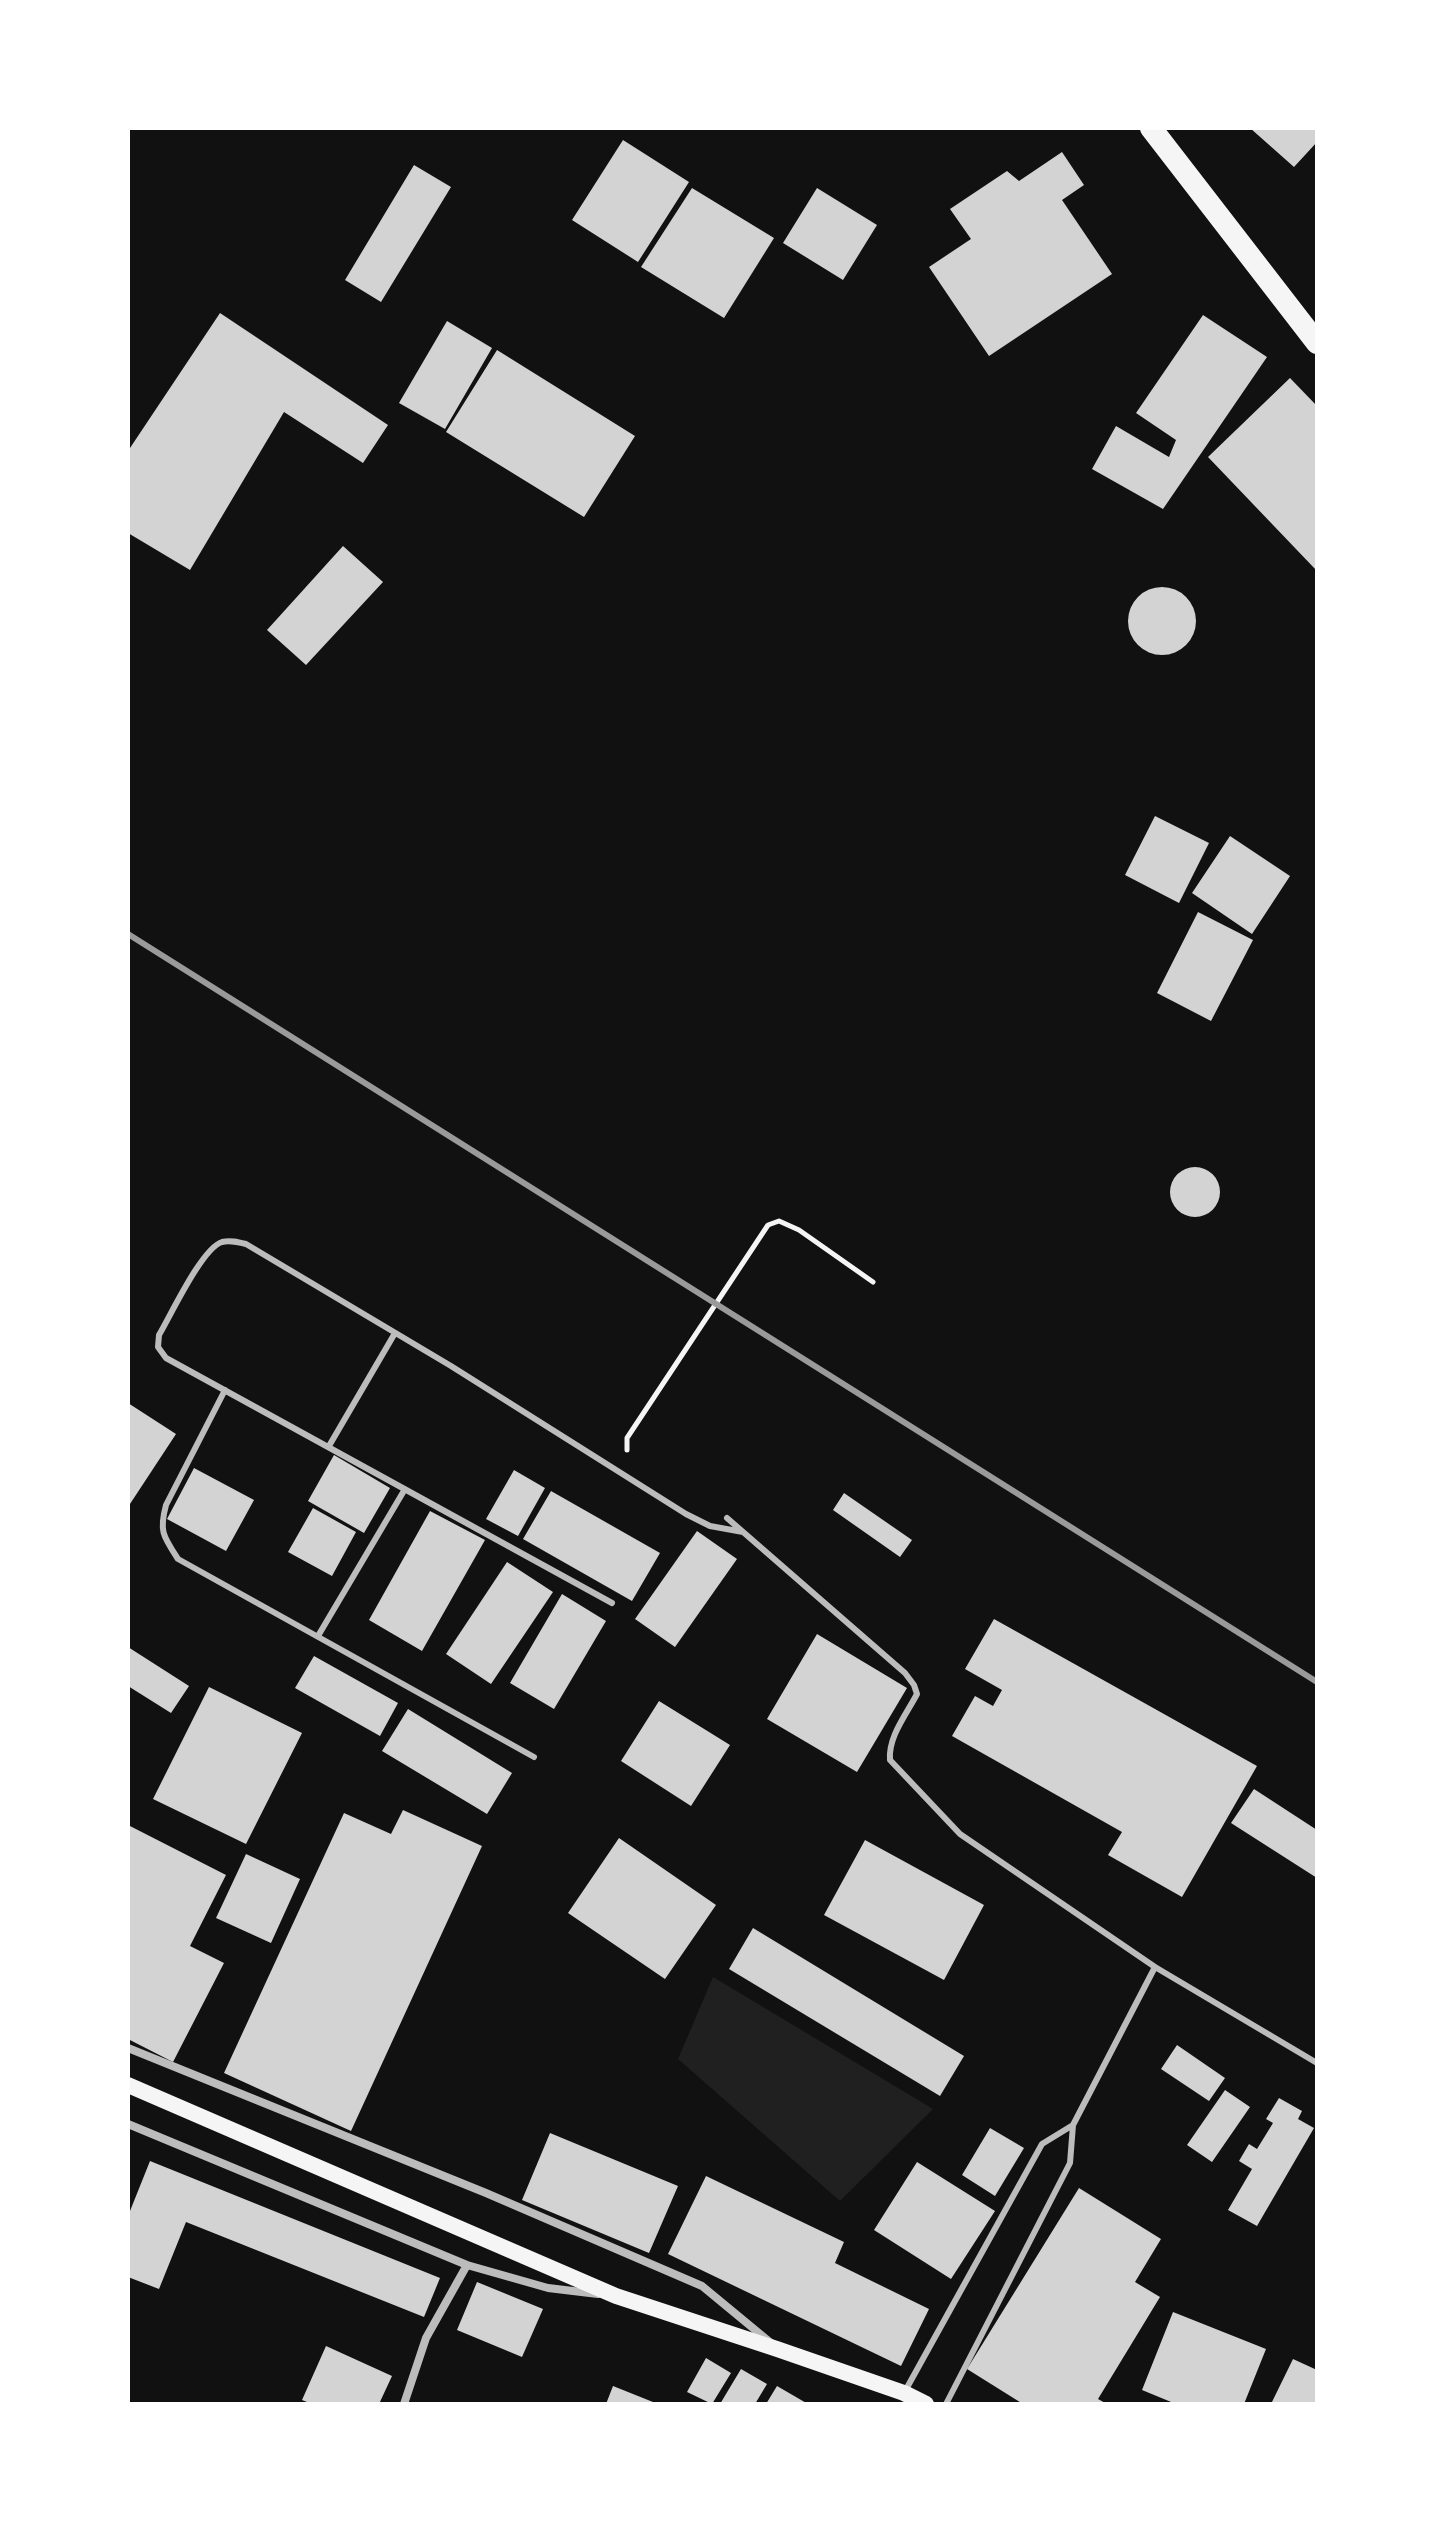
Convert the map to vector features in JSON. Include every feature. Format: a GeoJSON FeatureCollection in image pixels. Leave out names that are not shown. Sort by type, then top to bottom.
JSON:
{"type":"FeatureCollection","features":[{"type":"Feature","properties":{"kind":"highway"},"geometry":{"type":"LineString","coordinates":[[1156,130],[1317,343]]}},
{"type":"Feature","properties":{"kind":"main road"},"geometry":{"type":"LineString","coordinates":[[128,2085],[616,2296],[904,2393],[926,2404]]}},
{"type":"Feature","properties":{"kind":"street"},"geometry":{"type":"LineString","coordinates":[[128,2048],[486,2193],[702,2286],[777,2349]]}},
{"type":"Feature","properties":{"kind":"street"},"geometry":{"type":"LineString","coordinates":[[128,2124],[467,2265],[548,2288],[616,2296]]}},
{"type":"Feature","properties":{"kind":"street"},"geometry":{"type":"LineString","coordinates":[[404,2404],[426,2338],[467,2265]]}},
{"type":"Feature","properties":{"kind":"lane"},"geometry":{"type":"LineString","coordinates":[[612,1603],[166,1358],[158,1347],[159,1335],[207,1254],[219,1242],[246,1244],[686,1514],[710,1526],[743,1532]]}},
{"type":"Feature","properties":{"kind":"lane"},"geometry":{"type":"LineString","coordinates":[[329,1446],[395,1333]]}},
{"type":"Feature","properties":{"kind":"lane"},"geometry":{"type":"LineString","coordinates":[[225,1390],[166,1505],[161,1524],[164,1538],[178,1559],[534,1757]]}},
{"type":"Feature","properties":{"kind":"lane"},"geometry":{"type":"LineString","coordinates":[[318,1636],[405,1489]]}},
{"type":"Feature","properties":{"kind":"lane"},"geometry":{"type":"LineString","coordinates":[[727,1518],[905,1673],[914,1685],[917,1694],[893,1738],[889,1748],[890,1760],[960,1834],[1155,1967],[1317,2063]]}},
{"type":"Feature","properties":{"kind":"lane"},"geometry":{"type":"LineString","coordinates":[[946,2404],[1070,2163],[1073,2125],[1155,1967]]}},
{"type":"Feature","properties":{"kind":"lane"},"geometry":{"type":"LineString","coordinates":[[904,2393],[1042,2144],[1073,2125]]}},
{"type":"Feature","properties":{"kind":"path"},"geometry":{"type":"LineString","coordinates":[[638,1458],[627,1452],[627,1438],[768,1225],[779,1221],[799,1230],[873,1282]]}},
{"type":"Feature","properties":{"kind":"shaded area"},"geometry":{"type":"Polygon","coordinates":[[[713,1977],[933,2109],[840,2201],[678,2059],[713,1977]]]}},
{"type":"Feature","properties":{"kind":"building"},"geometry":{"type":"Polygon","coordinates":[[[1250,128],[1317,128],[1317,142],[1294,167],[1250,128]]]}},
{"type":"Feature","properties":{"kind":"building"},"geometry":{"type":"Polygon","coordinates":[[[623,140],[689,182],[638,262],[572,220],[623,140]]]}},
{"type":"Feature","properties":{"kind":"building"},"geometry":{"type":"Polygon","coordinates":[[[1062,152],[1084,185],[1062,200],[1112,274],[989,356],[929,267],[971,239],[950,209],[1007,171],[1019,181],[1062,152]]]}},
{"type":"Feature","properties":{"kind":"building"},"geometry":{"type":"Polygon","coordinates":[[[414,165],[451,187],[381,302],[345,280],[414,165]]]}},
{"type":"Feature","properties":{"kind":"building"},"geometry":{"type":"Polygon","coordinates":[[[692,188],[774,238],[724,318],[641,267],[692,188]]]}},
{"type":"Feature","properties":{"kind":"building"},"geometry":{"type":"Polygon","coordinates":[[[817,188],[877,225],[843,280],[783,243],[817,188]]]}},
{"type":"Feature","properties":{"kind":"building"},"geometry":{"type":"Polygon","coordinates":[[[220,313],[388,425],[363,463],[284,412],[190,570],[128,533],[128,451],[220,313]]]}},
{"type":"Feature","properties":{"kind":"building"},"geometry":{"type":"Polygon","coordinates":[[[1203,315],[1267,357],[1163,509],[1092,469],[1116,426],[1169,457],[1176,440],[1136,413],[1203,315]]]}},
{"type":"Feature","properties":{"kind":"building"},"geometry":{"type":"Polygon","coordinates":[[[447,321],[492,348],[445,429],[399,403],[447,321]]]}},
{"type":"Feature","properties":{"kind":"building"},"geometry":{"type":"Polygon","coordinates":[[[497,350],[635,436],[584,517],[446,432],[497,350]]]}},
{"type":"Feature","properties":{"kind":"building"},"geometry":{"type":"Polygon","coordinates":[[[1290,378],[1317,406],[1317,571],[1208,457],[1290,378]]]}},
{"type":"Feature","properties":{"kind":"building"},"geometry":{"type":"Polygon","coordinates":[[[343,546],[383,582],[306,665],[267,630],[343,546]]]}},
{"type":"Feature","properties":{"kind":"building"},"geometry":{"type":"Polygon","coordinates":[[[1162,587],[1186,597],[1196,621],[1186,645],[1162,655],[1138,645],[1128,621],[1138,597],[1162,587]]]}},
{"type":"Feature","properties":{"kind":"building"},"geometry":{"type":"Polygon","coordinates":[[[1155,816],[1209,843],[1179,903],[1125,875],[1155,816]]]}},
{"type":"Feature","properties":{"kind":"building"},"geometry":{"type":"Polygon","coordinates":[[[1230,836],[1290,876],[1252,934],[1192,893],[1230,836]]]}},
{"type":"Feature","properties":{"kind":"building"},"geometry":{"type":"Polygon","coordinates":[[[1198,912],[1253,940],[1211,1021],[1157,993],[1198,912]]]}},
{"type":"Feature","properties":{"kind":"building"},"geometry":{"type":"Polygon","coordinates":[[[1195,1167],[1213,1174],[1220,1192],[1213,1210],[1195,1217],[1177,1210],[1170,1192],[1177,1174],[1195,1167]]]}},
{"type":"Feature","properties":{"kind":"building"},"geometry":{"type":"Polygon","coordinates":[[[128,1403],[176,1434],[128,1507],[128,1403]]]}},
{"type":"Feature","properties":{"kind":"building"},"geometry":{"type":"Polygon","coordinates":[[[334,1455],[390,1488],[364,1533],[308,1501],[334,1455]]]}},
{"type":"Feature","properties":{"kind":"building"},"geometry":{"type":"Polygon","coordinates":[[[194,1468],[254,1500],[226,1551],[167,1519],[194,1468]]]}},
{"type":"Feature","properties":{"kind":"building"},"geometry":{"type":"Polygon","coordinates":[[[514,1470],[545,1488],[518,1536],[486,1519],[514,1470]]]}},
{"type":"Feature","properties":{"kind":"building"},"geometry":{"type":"Polygon","coordinates":[[[551,1491],[660,1553],[632,1601],[523,1539],[551,1491]]]}},
{"type":"Feature","properties":{"kind":"building"},"geometry":{"type":"Polygon","coordinates":[[[844,1493],[912,1540],[900,1557],[833,1510],[844,1493]]]}},
{"type":"Feature","properties":{"kind":"building"},"geometry":{"type":"Polygon","coordinates":[[[313,1508],[356,1532],[332,1576],[288,1552],[313,1508]]]}},
{"type":"Feature","properties":{"kind":"building"},"geometry":{"type":"Polygon","coordinates":[[[430,1511],[485,1540],[422,1651],[369,1620],[430,1511]]]}},
{"type":"Feature","properties":{"kind":"building"},"geometry":{"type":"Polygon","coordinates":[[[697,1531],[737,1559],[675,1647],[635,1619],[697,1531]]]}},
{"type":"Feature","properties":{"kind":"building"},"geometry":{"type":"Polygon","coordinates":[[[507,1562],[553,1592],[491,1684],[446,1654],[507,1562]]]}},
{"type":"Feature","properties":{"kind":"building"},"geometry":{"type":"Polygon","coordinates":[[[562,1594],[606,1621],[554,1709],[510,1683],[562,1594]]]}},
{"type":"Feature","properties":{"kind":"building"},"geometry":{"type":"Polygon","coordinates":[[[994,1619],[1257,1766],[1182,1897],[1108,1855],[1122,1832],[952,1736],[975,1696],[993,1706],[1002,1690],[965,1669],[994,1619]]]}},
{"type":"Feature","properties":{"kind":"building"},"geometry":{"type":"Polygon","coordinates":[[[817,1634],[907,1688],[857,1772],[767,1719],[817,1634]]]}},
{"type":"Feature","properties":{"kind":"building"},"geometry":{"type":"Polygon","coordinates":[[[128,1647],[189,1686],[171,1713],[128,1686],[128,1647]]]}},
{"type":"Feature","properties":{"kind":"building"},"geometry":{"type":"Polygon","coordinates":[[[314,1656],[398,1703],[380,1736],[295,1688],[314,1656]]]}},
{"type":"Feature","properties":{"kind":"building"},"geometry":{"type":"Polygon","coordinates":[[[209,1687],[302,1733],[246,1844],[153,1799],[209,1687]]]}},
{"type":"Feature","properties":{"kind":"building"},"geometry":{"type":"Polygon","coordinates":[[[659,1701],[730,1745],[691,1806],[621,1761],[659,1701]]]}},
{"type":"Feature","properties":{"kind":"building"},"geometry":{"type":"Polygon","coordinates":[[[408,1709],[512,1773],[487,1814],[382,1751],[408,1709]]]}},
{"type":"Feature","properties":{"kind":"building"},"geometry":{"type":"Polygon","coordinates":[[[1254,1789],[1317,1830],[1317,1878],[1231,1823],[1254,1789]]]}},
{"type":"Feature","properties":{"kind":"building"},"geometry":{"type":"Polygon","coordinates":[[[403,1810],[482,1846],[351,2131],[224,2073],[344,1813],[391,1834],[403,1810]]]}},
{"type":"Feature","properties":{"kind":"building"},"geometry":{"type":"Polygon","coordinates":[[[128,1825],[226,1875],[190,1946],[224,1963],[173,2062],[128,2039],[128,1825]]]}},
{"type":"Feature","properties":{"kind":"building"},"geometry":{"type":"Polygon","coordinates":[[[619,1838],[716,1905],[665,1979],[568,1913],[619,1838]]]}},
{"type":"Feature","properties":{"kind":"building"},"geometry":{"type":"Polygon","coordinates":[[[865,1840],[984,1905],[944,1980],[824,1915],[865,1840]]]}},
{"type":"Feature","properties":{"kind":"building"},"geometry":{"type":"Polygon","coordinates":[[[246,1854],[300,1879],[271,1943],[216,1918],[246,1854]]]}},
{"type":"Feature","properties":{"kind":"building"},"geometry":{"type":"Polygon","coordinates":[[[753,1928],[964,2056],[940,2096],[729,1969],[753,1928]]]}},
{"type":"Feature","properties":{"kind":"building"},"geometry":{"type":"Polygon","coordinates":[[[1177,2045],[1225,2078],[1209,2101],[1161,2069],[1177,2045]]]}},
{"type":"Feature","properties":{"kind":"building"},"geometry":{"type":"Polygon","coordinates":[[[1225,2090],[1250,2107],[1212,2162],[1187,2145],[1225,2090]]]}},
{"type":"Feature","properties":{"kind":"building"},"geometry":{"type":"Polygon","coordinates":[[[1279,2098],[1302,2111],[1298,2119],[1314,2128],[1257,2226],[1228,2210],[1252,2169],[1239,2161],[1249,2144],[1257,2149],[1273,2123],[1266,2119],[1279,2098]]]}},
{"type":"Feature","properties":{"kind":"building"},"geometry":{"type":"Polygon","coordinates":[[[990,2128],[1024,2148],[995,2196],[962,2175],[990,2128]]]}},
{"type":"Feature","properties":{"kind":"building"},"geometry":{"type":"Polygon","coordinates":[[[550,2133],[678,2186],[649,2253],[522,2200],[550,2133]]]}},
{"type":"Feature","properties":{"kind":"building"},"geometry":{"type":"Polygon","coordinates":[[[150,2161],[440,2278],[424,2317],[186,2222],[159,2289],[128,2277],[128,2216],[150,2161]]]}},
{"type":"Feature","properties":{"kind":"building"},"geometry":{"type":"Polygon","coordinates":[[[917,2162],[995,2211],[951,2279],[874,2230],[917,2162]]]}},
{"type":"Feature","properties":{"kind":"building"},"geometry":{"type":"Polygon","coordinates":[[[706,2176],[844,2242],[835,2263],[929,2309],[901,2366],[668,2254],[706,2176]]]}},
{"type":"Feature","properties":{"kind":"building"},"geometry":{"type":"Polygon","coordinates":[[[1079,2188],[1161,2239],[1135,2282],[1160,2297],[1098,2399],[1107,2404],[1023,2404],[967,2369],[1079,2188]]]}},
{"type":"Feature","properties":{"kind":"building"},"geometry":{"type":"Polygon","coordinates":[[[477,2282],[543,2309],[522,2357],[457,2330],[477,2282]]]}},
{"type":"Feature","properties":{"kind":"building"},"geometry":{"type":"Polygon","coordinates":[[[1173,2312],[1266,2349],[1244,2404],[1176,2404],[1142,2390],[1173,2312]]]}},
{"type":"Feature","properties":{"kind":"building"},"geometry":{"type":"Polygon","coordinates":[[[326,2346],[392,2376],[379,2404],[312,2404],[302,2400],[326,2346]]]}},
{"type":"Feature","properties":{"kind":"building"},"geometry":{"type":"Polygon","coordinates":[[[706,2358],[731,2373],[712,2404],[687,2392],[706,2358]]]}},
{"type":"Feature","properties":{"kind":"building"},"geometry":{"type":"Polygon","coordinates":[[[1293,2359],[1317,2370],[1317,2404],[1271,2404],[1293,2359]]]}},
{"type":"Feature","properties":{"kind":"building"},"geometry":{"type":"Polygon","coordinates":[[[741,2369],[767,2384],[755,2404],[720,2404],[741,2369]]]}},
{"type":"Feature","properties":{"kind":"building"},"geometry":{"type":"Polygon","coordinates":[[[613,2386],[658,2404],[606,2404],[613,2386]]]}},
{"type":"Feature","properties":{"kind":"building"},"geometry":{"type":"Polygon","coordinates":[[[777,2386],[808,2404],[766,2404],[777,2386]]]}},
{"type":"Feature","properties":{"kind":"railway"},"geometry":{"type":"LineString","coordinates":[[128,934],[1317,1682]]}}]}
